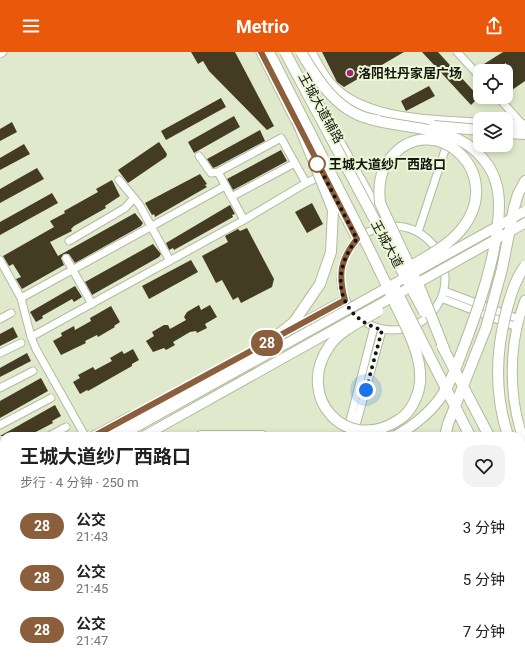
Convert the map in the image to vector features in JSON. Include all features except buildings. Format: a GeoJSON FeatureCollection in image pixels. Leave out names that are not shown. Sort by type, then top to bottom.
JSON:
{"type":"FeatureCollection","features":[{"type":"Feature","properties":{"kind":"highway"},"geometry":{"type":"LineString","coordinates":[[268,52],[380,270],[412,340],[420,382],[416,398],[402,418],[391,425],[368,431],[351,428],[335,420],[324,407],[317,388],[317,374],[323,356],[340,334],[378,311]]}},
{"type":"Feature","properties":{"kind":"highway"},"geometry":{"type":"LineString","coordinates":[[115,432],[135,418],[255,353],[294,322],[320,284],[331,252],[333,210],[268,52]]}},
{"type":"Feature","properties":{"kind":"highway","name":"王城大道"},"geometry":{"type":"LineString","coordinates":[[268,52],[396,290],[468,432]]}},
{"type":"Feature","properties":{"kind":"highway","name":"王城大道"},"geometry":{"type":"LineString","coordinates":[[285,52],[487,432]]}},
{"type":"Feature","properties":{"kind":"highway"},"geometry":{"type":"LineString","coordinates":[[301,52],[314,74],[329,94],[348,109],[370,119],[400,126],[431,129],[446,134],[474,149],[484,159],[491,170],[497,186],[499,204],[492,257],[474,320],[452,377],[442,397],[430,412],[411,428],[404,432]]}},
{"type":"Feature","properties":{"kind":"highway"},"geometry":{"type":"LineString","coordinates":[[370,119],[473,129]]}},
{"type":"Feature","properties":{"kind":"highway"},"geometry":{"type":"LineString","coordinates":[[513,131],[524,128]]}},
{"type":"Feature","properties":{"kind":"highway"},"geometry":{"type":"LineString","coordinates":[[411,266],[449,241],[460,231],[470,218],[475,205],[477,193],[472,170],[465,158],[456,150],[441,142],[430,140],[409,143],[395,152],[384,168],[380,180],[379,192],[380,203],[422,293],[445,351]]}},
{"type":"Feature","properties":{"kind":"highway"},"geometry":{"type":"LineString","coordinates":[[447,432],[448,424],[486,328],[502,269],[514,208],[518,194],[525,181]]}},
{"type":"Feature","properties":{"kind":"highway"},"geometry":{"type":"LineString","coordinates":[[507,432],[500,408],[497,385],[497,361],[508,302],[514,285],[525,266]]}},
{"type":"Feature","properties":{"kind":"main road","name":"王城大道辅路"},"geometry":{"type":"LineString","coordinates":[[261,52],[357,239]]}},
{"type":"Feature","properties":{"kind":"main road","name":"王城大道辅路"},"geometry":{"type":"LineString","coordinates":[[290,52],[386,226]]}},
{"type":"Feature","properties":{"kind":"main road","name":"王城大道辅路"},"geometry":{"type":"LineString","coordinates":[[311,52],[329,81],[336,89],[349,99],[379,112],[473,122]]}},
{"type":"Feature","properties":{"kind":"main road"},"geometry":{"type":"LineString","coordinates":[[513,126],[524,128]]}},
{"type":"Feature","properties":{"kind":"main road"},"geometry":{"type":"LineString","coordinates":[[127,432],[525,211]]}},
{"type":"Feature","properties":{"kind":"main road"},"geometry":{"type":"LineString","coordinates":[[151,432],[525,223]]}},
{"type":"Feature","properties":{"kind":"main road"},"geometry":{"type":"LineString","coordinates":[[378,311],[479,249]]}},
{"type":"Feature","properties":{"kind":"main road"},"geometry":{"type":"LineString","coordinates":[[283,345],[411,266]]}},
{"type":"Feature","properties":{"kind":"main road"},"geometry":{"type":"LineString","coordinates":[[101,432],[345,300]]}},
{"type":"Feature","properties":{"kind":"main road"},"geometry":{"type":"LineString","coordinates":[[522,432],[516,406],[511,362],[518,323],[525,300]]}},
{"type":"Feature","properties":{"kind":"street"},"geometry":{"type":"LineString","coordinates":[[457,52],[473,70]]}},
{"type":"Feature","properties":{"kind":"street"},"geometry":{"type":"LineString","coordinates":[[504,104],[524,128]]}},
{"type":"Feature","properties":{"kind":"street"},"geometry":{"type":"LineString","coordinates":[[418,232],[455,121]]}},
{"type":"Feature","properties":{"kind":"street"},"geometry":{"type":"LineString","coordinates":[[199,156],[211,173],[218,172],[282,138],[306,183]]}},
{"type":"Feature","properties":{"kind":"street"},"geometry":{"type":"LineString","coordinates":[[231,197],[295,163]]}},
{"type":"Feature","properties":{"kind":"street"},"geometry":{"type":"LineString","coordinates":[[218,172],[244,220]]}},
{"type":"Feature","properties":{"kind":"street"},"geometry":{"type":"LineString","coordinates":[[32,337],[244,220],[306,183],[323,175]]}},
{"type":"Feature","properties":{"kind":"street"},"geometry":{"type":"LineString","coordinates":[[119,180],[133,199],[139,204],[170,261]]}},
{"type":"Feature","properties":{"kind":"street"},"geometry":{"type":"LineString","coordinates":[[21,298],[225,186]]}},
{"type":"Feature","properties":{"kind":"street"},"geometry":{"type":"LineString","coordinates":[[69,241],[125,208],[133,199]]}},
{"type":"Feature","properties":{"kind":"street"},"geometry":{"type":"LineString","coordinates":[[386,226],[402,226],[418,232],[429,240],[441,257],[446,277],[444,291],[432,314],[417,324],[400,330],[382,330],[362,321],[352,311],[345,300],[340,284],[341,267],[347,252],[357,239],[371,230],[386,226]]}},
{"type":"Feature","properties":{"kind":"street"},"geometry":{"type":"LineString","coordinates":[[66,258],[92,304]]}},
{"type":"Feature","properties":{"kind":"street"},"geometry":{"type":"LineString","coordinates":[[0,260],[21,298],[36,349],[83,432]]}},
{"type":"Feature","properties":{"kind":"street"},"geometry":{"type":"LineString","coordinates":[[444,291],[518,323]]}},
{"type":"Feature","properties":{"kind":"street"},"geometry":{"type":"LineString","coordinates":[[441,298],[518,323]]}},
{"type":"Feature","properties":{"kind":"street"},"geometry":{"type":"LineString","coordinates":[[0,319],[11,313]]}},
{"type":"Feature","properties":{"kind":"street"},"geometry":{"type":"LineString","coordinates":[[347,432],[374,327]]}},
{"type":"Feature","properties":{"kind":"street"},"geometry":{"type":"LineString","coordinates":[[354,432],[382,330]]}},
{"type":"Feature","properties":{"kind":"street"},"geometry":{"type":"LineString","coordinates":[[0,354],[21,343]]}},
{"type":"Feature","properties":{"kind":"street"},"geometry":{"type":"LineString","coordinates":[[0,388],[33,371]]}},
{"type":"Feature","properties":{"kind":"street"},"geometry":{"type":"LineString","coordinates":[[0,425],[50,398]]}},
{"type":"Feature","properties":{"kind":"street"},"geometry":{"type":"LineString","coordinates":[[57,432],[66,427]]}},
{"type":"Feature","properties":{"kind":"bus line","name":"28"},"geometry":{"type":"LineString","coordinates":[[102,432],[345,300],[340,284],[341,267],[347,252],[357,239],[261,52]]}},
{"type":"Feature","properties":{"kind":"place","name":"洛阳牡丹家居广场"},"geometry":{"type":"Point","coordinates":[350,73]}},
{"type":"Feature","properties":{"kind":"place","name":"王城大道纱厂西路口"},"geometry":{"type":"Point","coordinates":[317,164]}},
{"type":"Feature","properties":{"kind":"route"},"geometry":{"type":"LineString","coordinates":[[317,164],[316,161],[357,239],[347,252],[341,267],[340,284],[345,300],[352,311],[362,321],[382,330],[366,390]]}}]}
